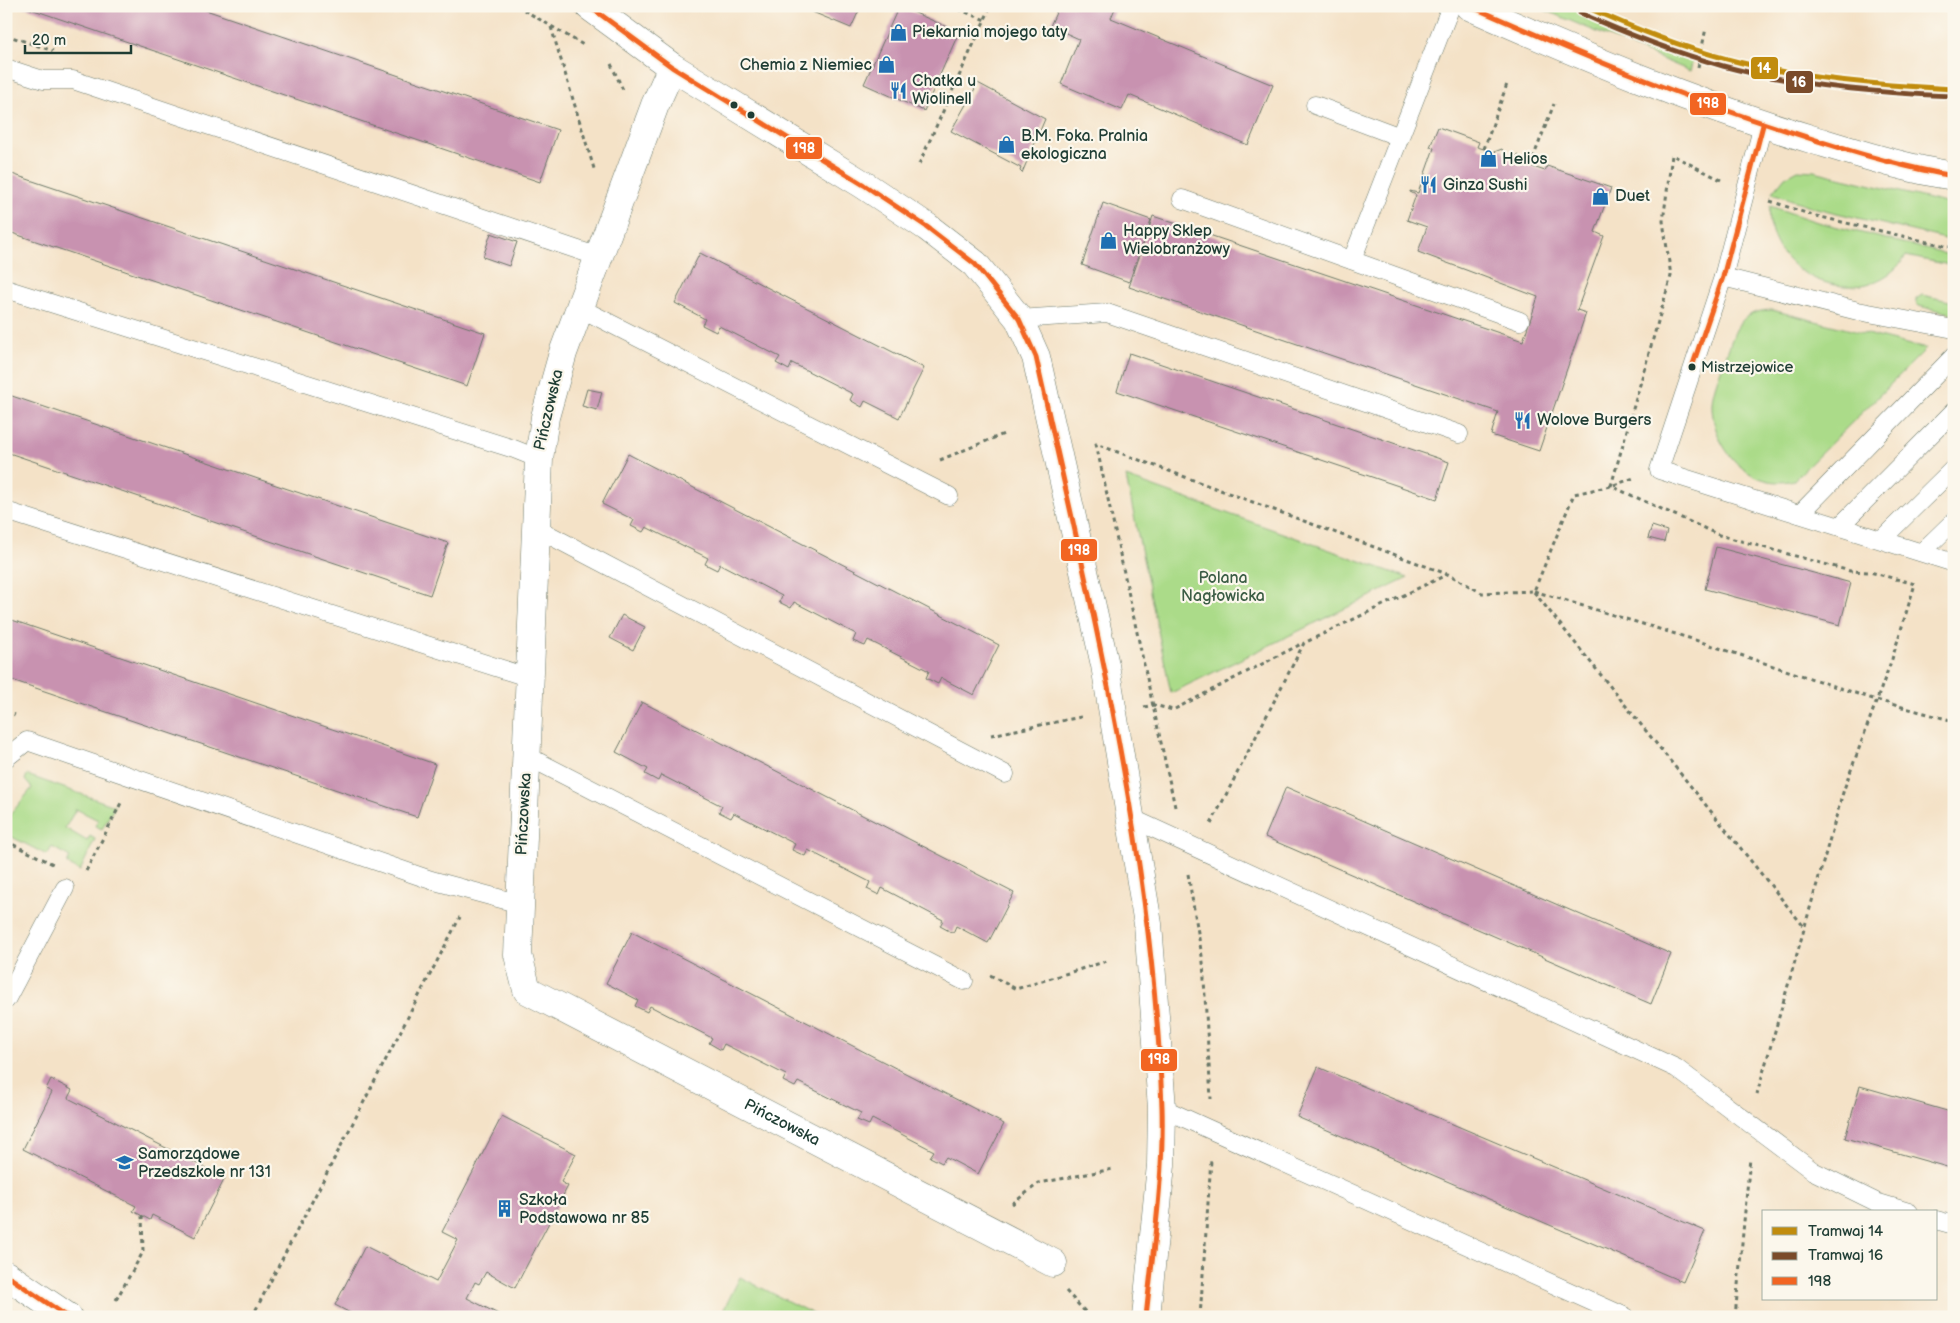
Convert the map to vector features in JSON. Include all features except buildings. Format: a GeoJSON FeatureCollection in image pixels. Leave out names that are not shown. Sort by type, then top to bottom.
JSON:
{"type":"FeatureCollection","features":[{"type":"Feature","properties":{"kind":"street"},"geometry":{"type":"LineString","coordinates":[[589,6],[672,67],[864,184],[927,227],[975,264],[1019,319],[1036,358],[1048,402],[1114,712],[1148,924],[1162,1108],[1161,1165],[1146,1317]]}},
{"type":"Feature","properties":{"kind":"street"},"geometry":{"type":"LineString","coordinates":[[1469,6],[1627,74],[1763,125],[1857,154],[1954,176]]}},
{"type":"Feature","properties":{"kind":"street","name":"Pińczowska"},"geometry":{"type":"LineString","coordinates":[[672,67],[655,105],[563,353],[547,408],[539,459],[518,954],[528,990],[1054,1262]]}},
{"type":"Feature","properties":{"kind":"street"},"geometry":{"type":"LineString","coordinates":[[6,1275],[62,1315]]}},
{"type":"Feature","properties":{"kind":"lane"},"geometry":{"type":"LineString","coordinates":[[1352,260],[1451,6]]}},
{"type":"Feature","properties":{"kind":"lane"},"geometry":{"type":"LineString","coordinates":[[6,68],[43,80],[73,80],[599,257]]}},
{"type":"Feature","properties":{"kind":"lane"},"geometry":{"type":"LineString","coordinates":[[1315,105],[1400,137]]}},
{"type":"Feature","properties":{"kind":"lane"},"geometry":{"type":"LineString","coordinates":[[1763,125],[1723,277],[1659,470],[1954,563]]}},
{"type":"Feature","properties":{"kind":"lane"},"geometry":{"type":"LineString","coordinates":[[1182,199],[1520,321]]}},
{"type":"Feature","properties":{"kind":"lane"},"geometry":{"type":"LineString","coordinates":[[1723,277],[1858,311],[1954,328]]}},
{"type":"Feature","properties":{"kind":"lane"},"geometry":{"type":"LineString","coordinates":[[6,288],[486,440],[539,459]]}},
{"type":"Feature","properties":{"kind":"lane"},"geometry":{"type":"LineString","coordinates":[[580,308],[949,496]]}},
{"type":"Feature","properties":{"kind":"lane"},"geometry":{"type":"LineString","coordinates":[[1019,319],[1107,313],[1459,434]]}},
{"type":"Feature","properties":{"kind":"lane"},"geometry":{"type":"LineString","coordinates":[[1800,514],[1954,356]]}},
{"type":"Feature","properties":{"kind":"lane"},"geometry":{"type":"LineString","coordinates":[[1840,526],[1954,411]]}},
{"type":"Feature","properties":{"kind":"lane"},"geometry":{"type":"LineString","coordinates":[[1882,539],[1954,468]]}},
{"type":"Feature","properties":{"kind":"lane"},"geometry":{"type":"LineString","coordinates":[[6,511],[530,678]]}},
{"type":"Feature","properties":{"kind":"lane"},"geometry":{"type":"LineString","coordinates":[[1922,552],[1954,521]]}},
{"type":"Feature","properties":{"kind":"lane"},"geometry":{"type":"LineString","coordinates":[[536,528],[1005,774]]}},
{"type":"Feature","properties":{"kind":"lane"},"geometry":{"type":"LineString","coordinates":[[6,758],[26,741],[431,880],[520,904]]}},
{"type":"Feature","properties":{"kind":"lane"},"geometry":{"type":"LineString","coordinates":[[527,756],[964,981]]}},
{"type":"Feature","properties":{"kind":"lane"},"geometry":{"type":"LineString","coordinates":[[1131,818],[1676,1068],[1813,1171],[1876,1202],[1902,1210]]}},
{"type":"Feature","properties":{"kind":"lane"},"geometry":{"type":"LineString","coordinates":[[6,1000],[65,888]]}},
{"type":"Feature","properties":{"kind":"lane"},"geometry":{"type":"LineString","coordinates":[[1162,1108],[1626,1317]]}},
{"type":"Feature","properties":{"kind":"lane"},"geometry":{"type":"LineString","coordinates":[[1938,1221],[1954,1225]]}},
{"type":"Feature","properties":{"kind":"path"},"geometry":{"type":"LineString","coordinates":[[951,6],[985,20]]}},
{"type":"Feature","properties":{"kind":"path"},"geometry":{"type":"LineString","coordinates":[[919,164],[991,6]]}},
{"type":"Feature","properties":{"kind":"path"},"geometry":{"type":"LineString","coordinates":[[551,26],[596,175]]}},
{"type":"Feature","properties":{"kind":"path"},"geometry":{"type":"LineString","coordinates":[[1697,73],[1706,28]]}},
{"type":"Feature","properties":{"kind":"path"},"geometry":{"type":"LineString","coordinates":[[1484,149],[1507,84]]}},
{"type":"Feature","properties":{"kind":"path"},"geometry":{"type":"LineString","coordinates":[[1530,166],[1554,104]]}},
{"type":"Feature","properties":{"kind":"path"},"geometry":{"type":"LineString","coordinates":[[1611,486],[1670,276],[1664,222],[1672,155],[1745,192],[1812,215],[1954,248]]}},
{"type":"Feature","properties":{"kind":"path"},"geometry":{"type":"LineString","coordinates":[[1182,842],[1154,705],[1096,444],[1448,574],[1482,593],[1534,591],[1692,639],[1876,700],[1954,721]]}},
{"type":"Feature","properties":{"kind":"path"},"geometry":{"type":"LineString","coordinates":[[1534,591],[1574,494],[1611,486],[1659,470]]}},
{"type":"Feature","properties":{"kind":"path"},"geometry":{"type":"LineString","coordinates":[[1611,486],[1719,535],[1850,571],[1870,572],[1914,584],[1892,659],[1844,789],[1758,1091],[1735,1317]]}},
{"type":"Feature","properties":{"kind":"path"},"geometry":{"type":"LineString","coordinates":[[990,735],[1154,705],[1173,710],[1304,643],[1448,574]]}},
{"type":"Feature","properties":{"kind":"path"},"geometry":{"type":"LineString","coordinates":[[1534,591],[1805,928]]}},
{"type":"Feature","properties":{"kind":"path"},"geometry":{"type":"LineString","coordinates":[[1200,1317],[1212,1131],[1203,962],[1188,869],[1304,643]]}},
{"type":"Feature","properties":{"kind":"path"},"geometry":{"type":"LineString","coordinates":[[65,888],[74,893],[119,808],[131,777]]}},
{"type":"Feature","properties":{"kind":"path"},"geometry":{"type":"LineString","coordinates":[[6,840],[57,866]]}},
{"type":"Feature","properties":{"kind":"path"},"geometry":{"type":"LineString","coordinates":[[252,1317],[473,891]]}},
{"type":"Feature","properties":{"kind":"path"},"geometry":{"type":"LineString","coordinates":[[116,1300],[143,1252],[142,1215]]}},
{"type":"Feature","properties":{"kind":"green space"},"geometry":{"type":"Polygon","coordinates":[[[1535,6],[1568,6],[1693,60],[1690,71],[1535,6]]]}},
{"type":"Feature","properties":{"kind":"green space"},"geometry":{"type":"Polygon","coordinates":[[[1798,170],[1814,171],[1954,205],[1954,241],[1816,208],[1772,193],[1785,177],[1798,170]]]}},
{"type":"Feature","properties":{"kind":"green space"},"geometry":{"type":"Polygon","coordinates":[[[1770,206],[1814,221],[1954,256],[1954,266],[1906,256],[1888,275],[1866,284],[1843,286],[1819,280],[1798,269],[1782,252],[1772,231],[1770,206]]]}},
{"type":"Feature","properties":{"kind":"green space"},"geometry":{"type":"Polygon","coordinates":[[[1922,295],[1954,302],[1954,314],[1919,306],[1916,303],[1916,299],[1922,295]]]}},
{"type":"Feature","properties":{"kind":"green space"},"geometry":{"type":"Polygon","coordinates":[[[1772,310],[1926,349],[1794,480],[1778,482],[1762,479],[1748,472],[1736,462],[1718,435],[1713,419],[1712,403],[1718,379],[1740,323],[1752,314],[1772,310]]]}},
{"type":"Feature","properties":{"kind":"green space","name":"Polana Nagłowicka"},"geometry":{"type":"Polygon","coordinates":[[[1126,477],[1408,578],[1171,693],[1126,477]]]}},
{"type":"Feature","properties":{"kind":"green space"},"geometry":{"type":"Polygon","coordinates":[[[27,775],[115,806],[102,829],[95,826],[98,820],[76,809],[65,828],[87,841],[90,836],[95,839],[80,871],[67,864],[70,857],[52,847],[47,855],[6,834],[6,820],[32,788],[25,780],[27,775]]]}},
{"type":"Feature","properties":{"kind":"green space"},"geometry":{"type":"Polygon","coordinates":[[[740,1277],[819,1317],[720,1317],[740,1277]]]}},
{"type":"Feature","properties":{"kind":"tram line","name":"14"},"geometry":{"type":"LineString","coordinates":[[1584,6],[1672,42],[1755,66],[1839,80],[1954,89]]}},
{"type":"Feature","properties":{"kind":"tram line","name":"16"},"geometry":{"type":"LineString","coordinates":[[1580,13],[1669,49],[1751,73],[1837,87],[1954,96]]}},
{"type":"Feature","properties":{"kind":"transit line","name":"198"},"geometry":{"type":"LineString","coordinates":[[589,6],[672,67],[864,185],[927,227],[975,264],[1019,319],[1036,357],[1098,636],[1133,823],[1146,917],[1156,1012],[1162,1107],[1161,1160],[1146,1317]]}},
{"type":"Feature","properties":{"kind":"transit line","name":"198"},"geometry":{"type":"LineString","coordinates":[[1470,6],[1591,58],[1714,106],[1855,152],[1914,168],[1954,176]]}},
{"type":"Feature","properties":{"kind":"transit line","name":"198"},"geometry":{"type":"LineString","coordinates":[[1692,367],[1723,277],[1763,125]]}},
{"type":"Feature","properties":{"kind":"transit line","name":"198"},"geometry":{"type":"LineString","coordinates":[[6,1275],[68,1317]]}},
{"type":"Feature","properties":{"kind":"place","name":"Piekarnia mojego taty"},"geometry":{"type":"Point","coordinates":[898,32]}},
{"type":"Feature","properties":{"kind":"place","name":"Chemia z Niemiec"},"geometry":{"type":"Point","coordinates":[886,65]}},
{"type":"Feature","properties":{"kind":"place","name":"Chatka u Wiolinell"},"geometry":{"type":"Point","coordinates":[898,90]}},
{"type":"Feature","properties":{"kind":"place","name":"B.M. Foka. Pralnia ekologiczna"},"geometry":{"type":"Point","coordinates":[1007,145]}},
{"type":"Feature","properties":{"kind":"place","name":"Helios"},"geometry":{"type":"Point","coordinates":[1488,159]}},
{"type":"Feature","properties":{"kind":"place","name":"Ginza Sushi"},"geometry":{"type":"Point","coordinates":[1429,185]}},
{"type":"Feature","properties":{"kind":"place","name":"Duet"},"geometry":{"type":"Point","coordinates":[1601,196]}},
{"type":"Feature","properties":{"kind":"place","name":"Happy Sklep Wielobranżowy"},"geometry":{"type":"Point","coordinates":[1109,240]}},
{"type":"Feature","properties":{"kind":"place","name":"Mistrzejowice"},"geometry":{"type":"Point","coordinates":[1692,367]}},
{"type":"Feature","properties":{"kind":"place","name":"Wolove Burgers"},"geometry":{"type":"Point","coordinates":[1523,420]}},
{"type":"Feature","properties":{"kind":"place","name":"Samorządowe Przedszkole nr 131"},"geometry":{"type":"Point","coordinates":[124,1163]}},
{"type":"Feature","properties":{"kind":"place","name":"Szkoła Podstawowa nr 85"},"geometry":{"type":"Point","coordinates":[505,1209]}}]}
